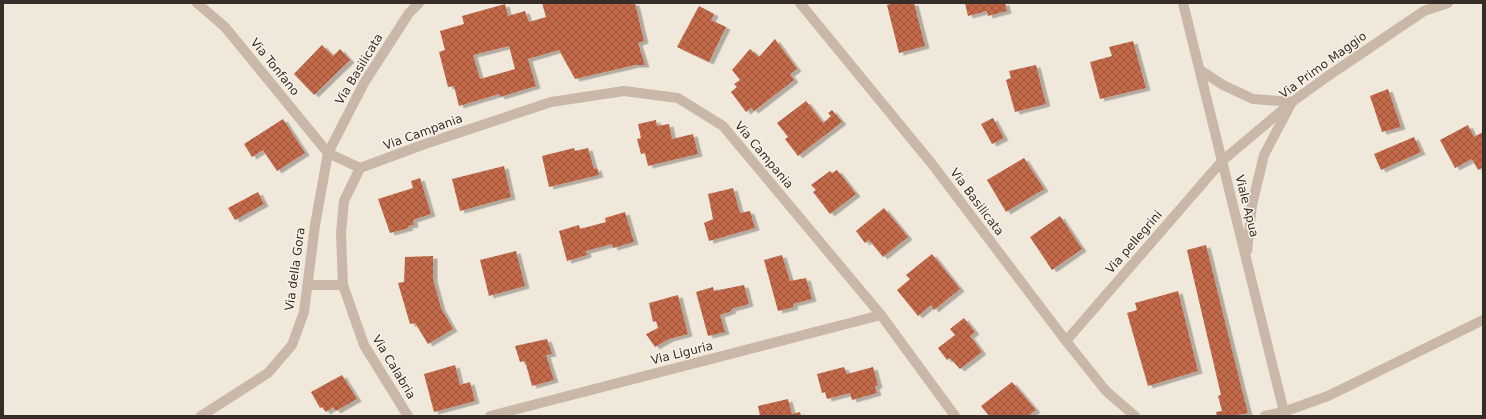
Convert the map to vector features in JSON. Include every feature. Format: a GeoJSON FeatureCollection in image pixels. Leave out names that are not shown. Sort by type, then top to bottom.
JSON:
{"type":"FeatureCollection","features":[{"type":"Feature","properties":{"kind":"street","name":"Via Tonfano"},"geometry":{"type":"LineString","coordinates":[[197,3],[225,27],[328,153]]}},
{"type":"Feature","properties":{"kind":"street","name":"Via Basilicata"},"geometry":{"type":"LineString","coordinates":[[328,153],[364,83],[409,13],[419,3]]}},
{"type":"Feature","properties":{"kind":"street","name":"Viale Apua"},"geometry":{"type":"LineString","coordinates":[[1183,3],[1284,414]]}},
{"type":"Feature","properties":{"kind":"street","name":"Via Primo Maggio"},"geometry":{"type":"LineString","coordinates":[[1222,161],[1292,102],[1328,76],[1424,11],[1448,3]]}},
{"type":"Feature","properties":{"kind":"street","name":"Via Basilicata"},"geometry":{"type":"LineString","coordinates":[[801,4],[932,164],[1066,341],[1106,391],[1135,416]]}},
{"type":"Feature","properties":{"kind":"street"},"geometry":{"type":"LineString","coordinates":[[1200,70],[1223,85],[1253,99],[1292,102],[1264,155],[1252,205],[1247,259]]}},
{"type":"Feature","properties":{"kind":"street","name":"Via Campania"},"geometry":{"type":"LineString","coordinates":[[360,168],[425,144],[551,102],[624,90],[678,98],[724,126],[880,315],[955,416]]}},
{"type":"Feature","properties":{"kind":"street"},"geometry":{"type":"LineString","coordinates":[[328,153],[360,168]]}},
{"type":"Feature","properties":{"kind":"street","name":"Via della Gora"},"geometry":{"type":"LineString","coordinates":[[201,416],[268,373],[292,345],[304,312],[315,224],[328,153]]}},
{"type":"Feature","properties":{"kind":"street","name":"Via pellegrini"},"geometry":{"type":"LineString","coordinates":[[1066,341],[1222,161]]}},
{"type":"Feature","properties":{"kind":"street","name":"Via Calabria"},"geometry":{"type":"LineString","coordinates":[[360,168],[344,201],[341,233],[343,285],[364,345],[408,416]]}},
{"type":"Feature","properties":{"kind":"street"},"geometry":{"type":"LineString","coordinates":[[308,284],[343,285]]}},
{"type":"Feature","properties":{"kind":"street","name":"Via Liguria"},"geometry":{"type":"LineString","coordinates":[[490,416],[880,315]]}},
{"type":"Feature","properties":{"kind":"street"},"geometry":{"type":"LineString","coordinates":[[1265,416],[1284,414],[1328,396],[1483,320]]}},
{"type":"Feature","properties":{"kind":"building"},"geometry":{"type":"Polygon","coordinates":[[[542,3],[635,3],[644,41],[638,43],[645,65],[635,65],[575,79],[559,50],[528,59],[536,86],[500,97],[499,94],[459,106],[454,86],[448,87],[439,52],[445,50],[440,31],[464,24],[462,16],[505,4],[508,16],[525,11],[529,22],[546,17],[542,3]],[[509,46],[473,55],[480,79],[515,69],[509,46]]]}},
{"type":"Feature","properties":{"kind":"building"},"geometry":{"type":"Polygon","coordinates":[[[894,3],[914,3],[925,46],[899,53],[887,5],[894,3]]]}},
{"type":"Feature","properties":{"kind":"building"},"geometry":{"type":"Polygon","coordinates":[[[965,3],[1005,3],[1007,11],[988,16],[987,11],[968,16],[965,3]]]}},
{"type":"Feature","properties":{"kind":"building"},"geometry":{"type":"Polygon","coordinates":[[[699,6],[714,14],[711,20],[726,27],[709,62],[677,47],[699,6]]]}},
{"type":"Feature","properties":{"kind":"building"},"geometry":{"type":"Polygon","coordinates":[[[775,39],[797,69],[790,74],[794,80],[754,111],[751,108],[746,112],[731,92],[737,87],[734,84],[740,80],[732,70],[750,49],[759,57],[775,39]]]}},
{"type":"Feature","properties":{"kind":"building"},"geometry":{"type":"Polygon","coordinates":[[[1133,41],[1146,88],[1100,99],[1090,62],[1112,56],[1109,47],[1133,41]]]}},
{"type":"Feature","properties":{"kind":"building"},"geometry":{"type":"Polygon","coordinates":[[[322,45],[333,56],[340,49],[350,60],[314,95],[294,74],[322,45]]]}},
{"type":"Feature","properties":{"kind":"building"},"geometry":{"type":"Polygon","coordinates":[[[1036,65],[1046,104],[1015,112],[1006,80],[1011,78],[1009,71],[1036,65]]]}},
{"type":"Feature","properties":{"kind":"building"},"geometry":{"type":"Polygon","coordinates":[[[1388,89],[1401,127],[1382,132],[1370,96],[1388,89]]]}},
{"type":"Feature","properties":{"kind":"building"},"geometry":{"type":"Polygon","coordinates":[[[806,101],[823,123],[831,116],[828,113],[832,110],[842,122],[798,156],[785,139],[788,137],[777,123],[806,101]]]}},
{"type":"Feature","properties":{"kind":"building"},"geometry":{"type":"Polygon","coordinates":[[[993,118],[1004,138],[992,144],[981,124],[993,118]]]}},
{"type":"Feature","properties":{"kind":"building"},"geometry":{"type":"Polygon","coordinates":[[[283,119],[305,153],[277,171],[263,150],[252,157],[244,144],[283,119]]]}},
{"type":"Feature","properties":{"kind":"building"},"geometry":{"type":"Polygon","coordinates":[[[656,120],[657,126],[669,124],[672,139],[693,134],[698,154],[648,166],[645,153],[641,154],[637,139],[641,138],[638,124],[656,120]]]}},
{"type":"Feature","properties":{"kind":"building"},"geometry":{"type":"Polygon","coordinates":[[[1468,125],[1474,137],[1483,132],[1483,167],[1478,170],[1472,159],[1455,168],[1440,140],[1468,125]]]}},
{"type":"Feature","properties":{"kind":"building"},"geometry":{"type":"Polygon","coordinates":[[[1414,137],[1421,152],[1381,170],[1374,154],[1414,137]]]}},
{"type":"Feature","properties":{"kind":"building"},"geometry":{"type":"Polygon","coordinates":[[[574,148],[575,151],[588,148],[594,169],[597,168],[599,175],[549,187],[542,156],[574,148]]]}},
{"type":"Feature","properties":{"kind":"building"},"geometry":{"type":"Polygon","coordinates":[[[1024,158],[1044,189],[1006,212],[987,180],[1024,158]]]}},
{"type":"Feature","properties":{"kind":"building"},"geometry":{"type":"Polygon","coordinates":[[[504,166],[511,197],[460,211],[452,179],[504,166]]]}},
{"type":"Feature","properties":{"kind":"building"},"geometry":{"type":"Polygon","coordinates":[[[837,170],[856,194],[830,214],[813,192],[816,190],[811,185],[830,171],[832,173],[837,170]]]}},
{"type":"Feature","properties":{"kind":"building"},"geometry":{"type":"Polygon","coordinates":[[[420,178],[431,214],[413,220],[414,225],[408,226],[409,228],[390,233],[378,199],[413,188],[411,181],[420,178]]]}},
{"type":"Feature","properties":{"kind":"building"},"geometry":{"type":"Polygon","coordinates":[[[733,188],[740,213],[750,211],[755,228],[709,241],[704,223],[713,219],[708,194],[733,188]]]}},
{"type":"Feature","properties":{"kind":"building"},"geometry":{"type":"Polygon","coordinates":[[[258,192],[264,204],[235,220],[228,208],[258,192]]]}},
{"type":"Feature","properties":{"kind":"building"},"geometry":{"type":"Polygon","coordinates":[[[884,208],[908,237],[883,257],[869,240],[865,243],[856,231],[884,208]]]}},
{"type":"Feature","properties":{"kind":"building"},"geometry":{"type":"Polygon","coordinates":[[[625,212],[634,242],[613,248],[612,244],[586,251],[587,255],[567,261],[559,231],[579,225],[580,229],[606,222],[605,218],[625,212]]]}},
{"type":"Feature","properties":{"kind":"building"},"geometry":{"type":"Polygon","coordinates":[[[1060,216],[1082,249],[1052,270],[1030,237],[1060,216]]]}},
{"type":"Feature","properties":{"kind":"building"},"geometry":{"type":"Polygon","coordinates":[[[1206,245],[1248,413],[1232,416],[1217,416],[1216,412],[1222,411],[1218,396],[1221,395],[1187,250],[1206,245]]]}},
{"type":"Feature","properties":{"kind":"building"},"geometry":{"type":"Polygon","coordinates":[[[516,251],[525,286],[489,296],[480,260],[516,251]]]}},
{"type":"Feature","properties":{"kind":"building"},"geometry":{"type":"Polygon","coordinates":[[[932,254],[960,289],[934,310],[931,305],[918,316],[897,290],[910,279],[906,275],[932,254]]]}},
{"type":"Feature","properties":{"kind":"building"},"geometry":{"type":"Polygon","coordinates":[[[782,255],[790,281],[806,278],[812,299],[793,304],[794,307],[778,311],[764,260],[782,255]]]}},
{"type":"Feature","properties":{"kind":"building"},"geometry":{"type":"Polygon","coordinates":[[[433,256],[433,279],[441,308],[453,329],[428,344],[415,323],[410,324],[398,283],[404,282],[405,257],[433,256]]]}},
{"type":"Feature","properties":{"kind":"building"},"geometry":{"type":"Polygon","coordinates":[[[744,285],[749,304],[731,309],[732,311],[720,315],[725,332],[708,336],[696,292],[713,287],[714,291],[744,285]]]}},
{"type":"Feature","properties":{"kind":"building"},"geometry":{"type":"Polygon","coordinates":[[[1178,291],[1198,371],[1148,386],[1127,313],[1137,310],[1135,303],[1178,291]]]}},
{"type":"Feature","properties":{"kind":"building"},"geometry":{"type":"Polygon","coordinates":[[[678,295],[688,334],[669,339],[655,347],[646,334],[658,328],[656,321],[653,322],[649,303],[678,295]]]}},
{"type":"Feature","properties":{"kind":"building"},"geometry":{"type":"Polygon","coordinates":[[[964,318],[975,332],[970,336],[982,352],[960,369],[950,358],[947,360],[938,348],[955,335],[950,329],[964,318]]]}},
{"type":"Feature","properties":{"kind":"building"},"geometry":{"type":"Polygon","coordinates":[[[547,339],[552,354],[546,355],[554,380],[532,386],[525,361],[520,362],[515,346],[547,339]]]}},
{"type":"Feature","properties":{"kind":"building"},"geometry":{"type":"Polygon","coordinates":[[[455,365],[460,385],[470,382],[475,401],[434,412],[424,374],[455,365]]]}},
{"type":"Feature","properties":{"kind":"building"},"geometry":{"type":"Polygon","coordinates":[[[844,367],[847,374],[873,367],[878,385],[875,387],[877,393],[852,400],[850,393],[827,399],[825,392],[822,393],[817,374],[844,367]]]}},
{"type":"Feature","properties":{"kind":"building"},"geometry":{"type":"Polygon","coordinates":[[[342,375],[357,399],[336,411],[333,407],[326,412],[322,407],[320,408],[311,392],[342,375]]]}},
{"type":"Feature","properties":{"kind":"building"},"geometry":{"type":"Polygon","coordinates":[[[1012,382],[1036,410],[1028,416],[989,416],[981,406],[1012,382]]]}},
{"type":"Feature","properties":{"kind":"building"},"geometry":{"type":"Polygon","coordinates":[[[788,399],[792,414],[800,412],[801,416],[760,416],[758,406],[788,399]]]}}]}
